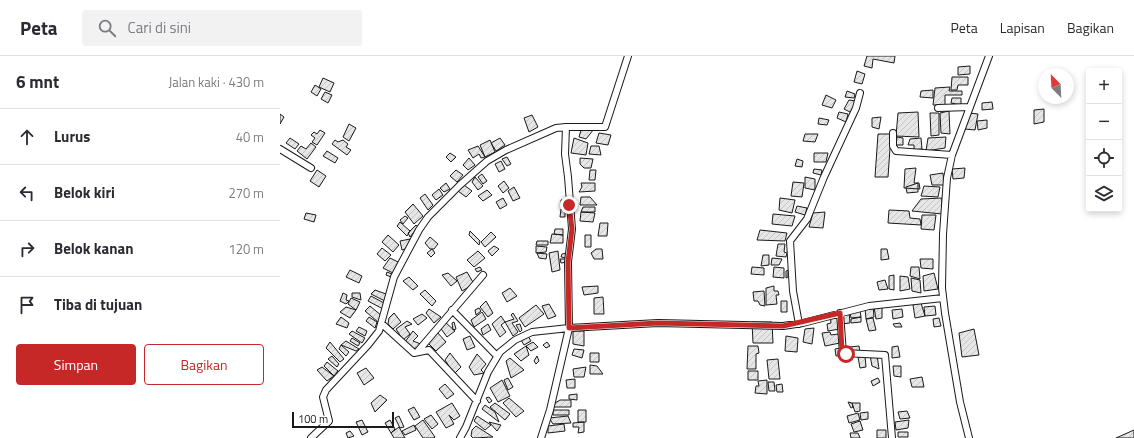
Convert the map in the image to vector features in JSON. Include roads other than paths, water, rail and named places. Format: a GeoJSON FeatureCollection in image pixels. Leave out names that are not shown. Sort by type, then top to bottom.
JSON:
{"type":"FeatureCollection","features":[{"type":"Feature","properties":{"kind":"street"},"geometry":{"type":"LineString","coordinates":[[311,438],[329,420],[323,397],[326,390],[368,345],[382,324],[394,277],[419,230],[428,217],[460,184],[479,167],[497,155],[556,128],[605,127],[628,56]]}},
{"type":"Feature","properties":{"kind":"street"},"geometry":{"type":"LineString","coordinates":[[969,438],[960,402],[943,298],[943,234],[946,192],[952,155],[989,56]]}},
{"type":"Feature","properties":{"kind":"street"},"geometry":{"type":"LineString","coordinates":[[799,324],[793,291],[790,241],[807,219],[824,177],[856,108],[860,93]]}},
{"type":"Feature","properties":{"kind":"street"},"geometry":{"type":"LineString","coordinates":[[938,108],[970,107]]}},
{"type":"Feature","properties":{"kind":"street"},"geometry":{"type":"LineString","coordinates":[[541,438],[569,328],[568,262],[572,226],[565,154],[566,127]]}},
{"type":"Feature","properties":{"kind":"street"},"geometry":{"type":"LineString","coordinates":[[893,133],[893,146],[896,151],[952,155]]}},
{"type":"Feature","properties":{"kind":"street"},"geometry":{"type":"LineString","coordinates":[[280,149],[311,168]]}},
{"type":"Feature","properties":{"kind":"street"},"geometry":{"type":"LineString","coordinates":[[417,353],[483,275]]}},
{"type":"Feature","properties":{"kind":"street"},"geometry":{"type":"LineString","coordinates":[[460,438],[488,372],[497,356],[515,340],[532,332],[569,328],[658,323],[774,326],[799,324],[874,305],[943,298]]}},
{"type":"Feature","properties":{"kind":"street"},"geometry":{"type":"LineString","coordinates":[[452,310],[497,356]]}},
{"type":"Feature","properties":{"kind":"street"},"geometry":{"type":"LineString","coordinates":[[840,313],[843,353],[885,355],[892,438]]}},
{"type":"Feature","properties":{"kind":"street"},"geometry":{"type":"LineString","coordinates":[[382,324],[414,353],[429,350],[477,401]]}}]}
